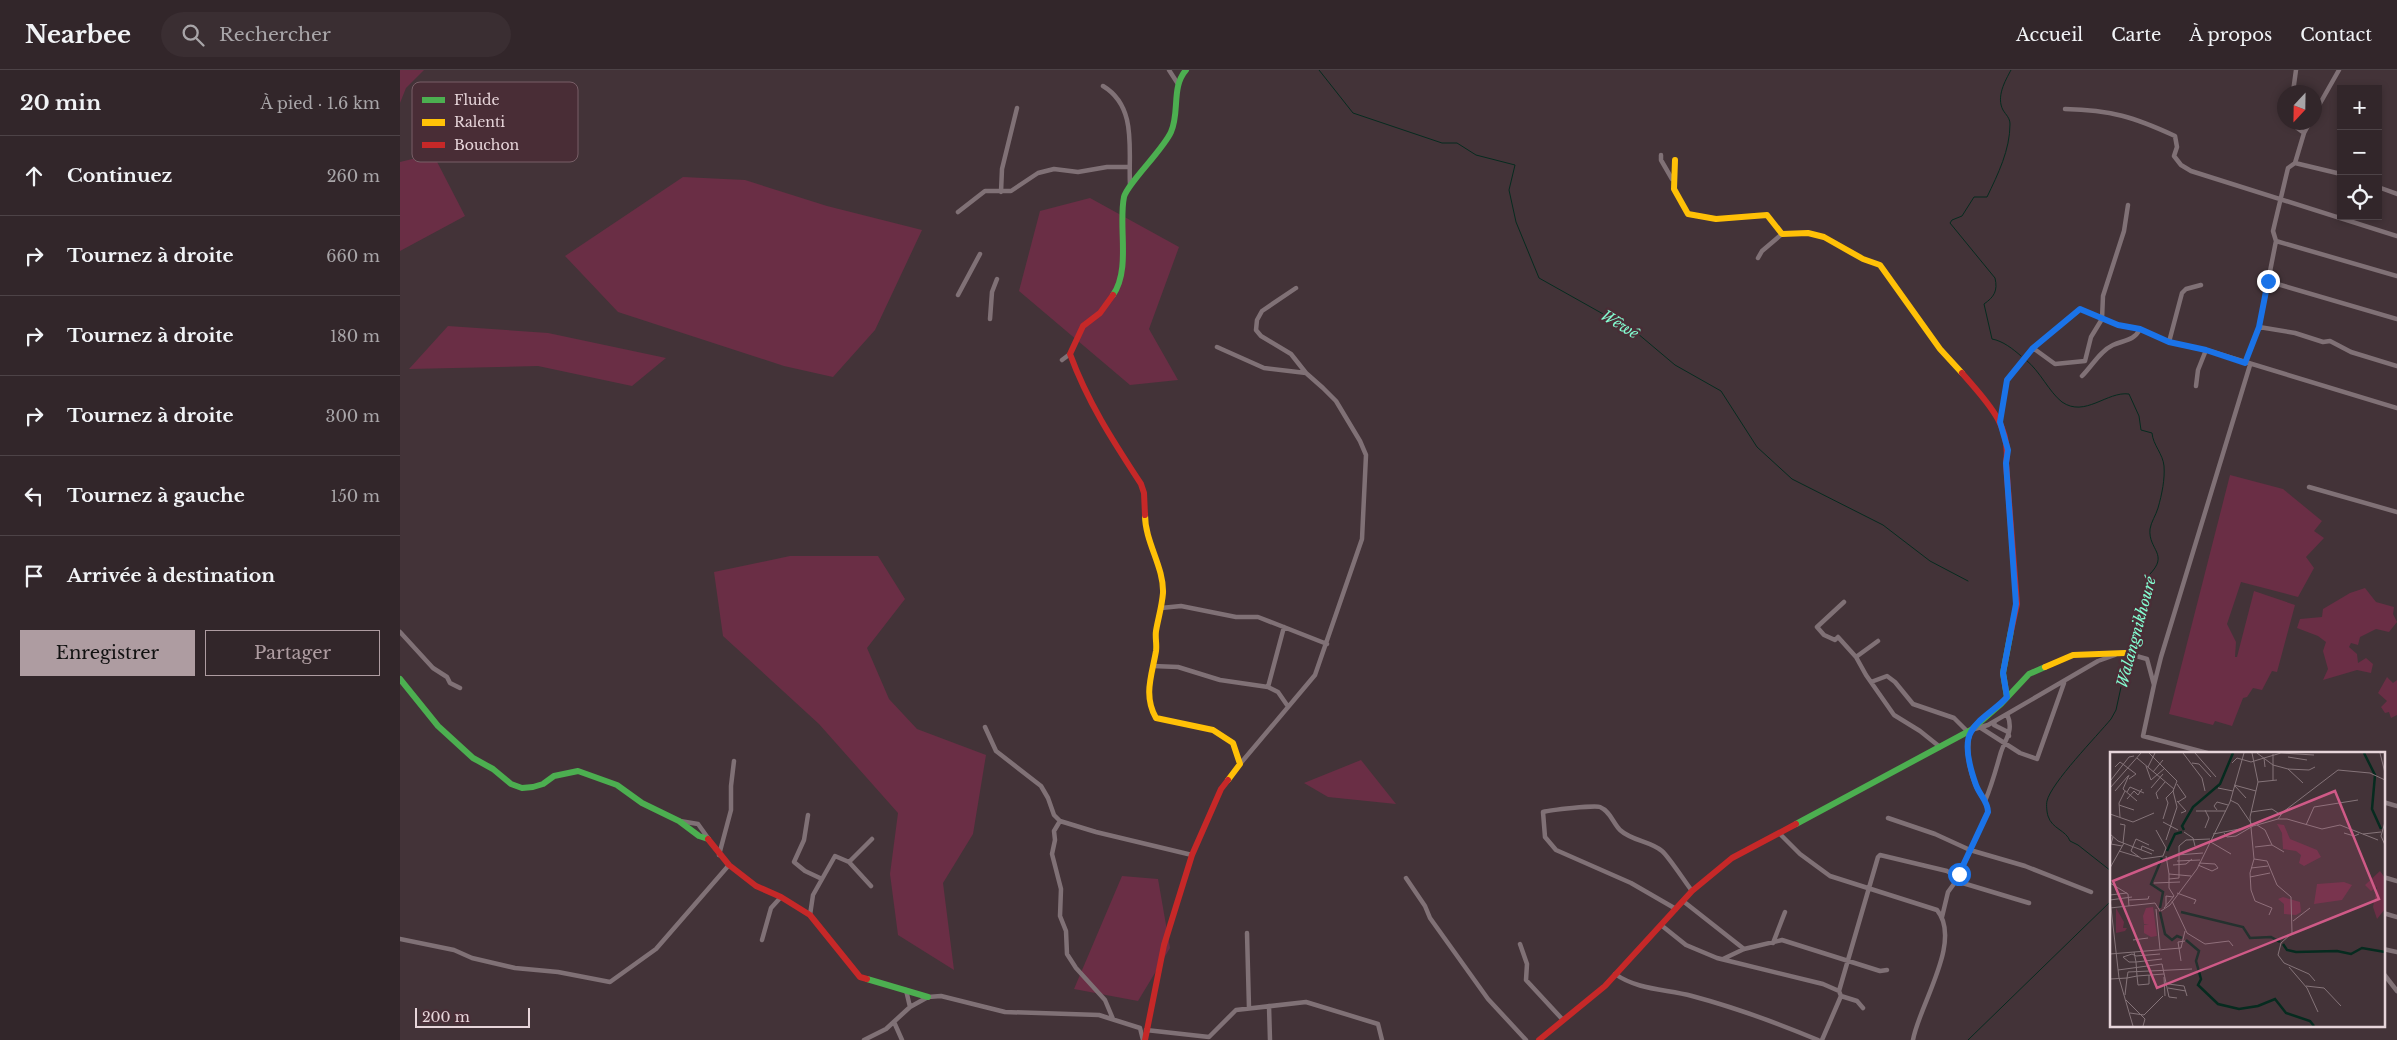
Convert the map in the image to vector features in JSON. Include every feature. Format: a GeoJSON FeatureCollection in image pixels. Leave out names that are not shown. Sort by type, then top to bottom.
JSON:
{"type":"FeatureCollection","features":[{"type":"Feature","properties":{"kind":"street"},"geometry":{"type":"LineString","coordinates":[[1169,70],[1178,84]]}},
{"type":"Feature","properties":{"kind":"street"},"geometry":{"type":"LineString","coordinates":[[1062,360],[1070,354],[1083,326],[1100,313],[1116,290],[1122,264],[1122,203],[1124,195],[1130,185],[1161,149],[1171,132],[1175,119],[1178,84],[1180,77],[1186,70]]}},
{"type":"Feature","properties":{"kind":"street"},"geometry":{"type":"LineString","coordinates":[[2294,85],[2296,70]]}},
{"type":"Feature","properties":{"kind":"street"},"geometry":{"type":"LineString","coordinates":[[2322,100],[2339,70]]}},
{"type":"Feature","properties":{"kind":"street"},"geometry":{"type":"LineString","coordinates":[[1103,86],[1112,92],[1126,113],[1131,139],[1130,185]]}},
{"type":"Feature","properties":{"kind":"street"},"geometry":{"type":"LineString","coordinates":[[1001,192],[1002,169],[1016,108]]}},
{"type":"Feature","properties":{"kind":"street"},"geometry":{"type":"LineString","coordinates":[[2065,109],[2103,110],[2137,118],[2175,136],[2177,147],[2174,156],[2181,165],[2191,171],[2281,201],[2397,236]]}},
{"type":"Feature","properties":{"kind":"street"},"geometry":{"type":"LineString","coordinates":[[2300,130],[2304,133]]}},
{"type":"Feature","properties":{"kind":"street"},"geometry":{"type":"LineString","coordinates":[[2203,752],[2143,736],[2161,657],[2259,327],[2276,241],[2273,231],[2288,168],[2295,163],[2306,130]]}},
{"type":"Feature","properties":{"kind":"street"},"geometry":{"type":"LineString","coordinates":[[1661,155],[1661,160],[1672,179],[1678,202],[1688,214],[1716,219],[1767,215],[1782,234]]}},
{"type":"Feature","properties":{"kind":"street"},"geometry":{"type":"LineString","coordinates":[[1672,179],[1675,160]]}},
{"type":"Feature","properties":{"kind":"street"},"geometry":{"type":"LineString","coordinates":[[2295,163],[2337,173]]}},
{"type":"Feature","properties":{"kind":"street"},"geometry":{"type":"LineString","coordinates":[[958,212],[985,191],[1011,191],[1038,173],[1054,169],[1078,172],[1107,167],[1129,167]]}},
{"type":"Feature","properties":{"kind":"street"},"geometry":{"type":"LineString","coordinates":[[2382,188],[2397,194]]}},
{"type":"Feature","properties":{"kind":"street"},"geometry":{"type":"LineString","coordinates":[[2033,348],[2055,364],[2085,361],[2091,337],[2102,319],[2103,296],[2124,231],[2128,205]]}},
{"type":"Feature","properties":{"kind":"street"},"geometry":{"type":"LineString","coordinates":[[1758,258],[1762,251],[1782,234],[1808,233],[1824,237],[1863,259],[1880,265],[1917,320],[1989,404],[2000,422],[2008,450],[2006,463],[2016,604],[2003,673],[2007,697]]}},
{"type":"Feature","properties":{"kind":"street"},"geometry":{"type":"LineString","coordinates":[[2276,241],[2397,276]]}},
{"type":"Feature","properties":{"kind":"street"},"geometry":{"type":"LineString","coordinates":[[958,295],[980,254]]}},
{"type":"Feature","properties":{"kind":"street"},"geometry":{"type":"LineString","coordinates":[[990,319],[992,292],[996,279]]}},
{"type":"Feature","properties":{"kind":"street"},"geometry":{"type":"LineString","coordinates":[[2268,281],[2397,319]]}},
{"type":"Feature","properties":{"kind":"street"},"geometry":{"type":"LineString","coordinates":[[2169,342],[2182,293],[2186,289],[2201,285]]}},
{"type":"Feature","properties":{"kind":"street"},"geometry":{"type":"LineString","coordinates":[[1144,1040],[1148,1030],[1164,945],[1192,855],[1221,789],[1288,705],[1315,675],[1362,539],[1366,455],[1354,430],[1336,401],[1306,373],[1291,354],[1261,336],[1256,326],[1262,311],[1296,288]]}},
{"type":"Feature","properties":{"kind":"street"},"geometry":{"type":"LineString","coordinates":[[2000,422],[2007,380],[2033,348],[2080,309],[2118,325],[2140,329],[2169,342],[2206,350],[2397,408]]}},
{"type":"Feature","properties":{"kind":"street"},"geometry":{"type":"LineString","coordinates":[[2259,327],[2295,333],[2323,342],[2330,341],[2350,352],[2397,366]]}},
{"type":"Feature","properties":{"kind":"street"},"geometry":{"type":"LineString","coordinates":[[2082,376],[2101,354],[2112,346],[2132,339],[2140,329]]}},
{"type":"Feature","properties":{"kind":"street"},"geometry":{"type":"LineString","coordinates":[[1216,347],[1264,368],[1306,373]]}},
{"type":"Feature","properties":{"kind":"street"},"geometry":{"type":"LineString","coordinates":[[2196,386],[2198,370],[2206,350]]}},
{"type":"Feature","properties":{"kind":"street"},"geometry":{"type":"LineString","coordinates":[[1070,354],[1082,386],[1097,416],[1142,484],[1145,531],[1162,578],[1163,593],[1148,692],[1151,709],[1156,718],[1213,730],[1233,743],[1240,764]]}},
{"type":"Feature","properties":{"kind":"street"},"geometry":{"type":"LineString","coordinates":[[2308,487],[2397,512]]}},
{"type":"Feature","properties":{"kind":"street"},"geometry":{"type":"LineString","coordinates":[[1844,602],[1817,627],[1828,638],[1835,640],[1838,637],[1856,657],[1894,715],[1920,731],[1940,747]]}},
{"type":"Feature","properties":{"kind":"street"},"geometry":{"type":"LineString","coordinates":[[1161,608],[1181,606],[1236,617],[1258,617],[1327,644]]}},
{"type":"Feature","properties":{"kind":"street"},"geometry":{"type":"LineString","coordinates":[[1268,688],[1284,627]]}},
{"type":"Feature","properties":{"kind":"street"},"geometry":{"type":"LineString","coordinates":[[400,632],[433,668],[447,677],[450,683],[460,688]]}},
{"type":"Feature","properties":{"kind":"street"},"geometry":{"type":"LineString","coordinates":[[1856,657],[1878,641]]}},
{"type":"Feature","properties":{"kind":"street"},"geometry":{"type":"LineString","coordinates":[[1539,1040],[1616,974],[1692,891],[1732,858],[1780,834],[1969,731],[2007,697],[2029,674],[2073,655],[2127,653],[2147,659],[2154,685]]}},
{"type":"Feature","properties":{"kind":"street"},"geometry":{"type":"LineString","coordinates":[[1969,731],[1981,728],[1995,721],[2098,661],[2127,653]]}},
{"type":"Feature","properties":{"kind":"street"},"geometry":{"type":"LineString","coordinates":[[1153,666],[1178,667],[1220,680],[1268,688],[1278,692],[1288,705]]}},
{"type":"Feature","properties":{"kind":"street"},"geometry":{"type":"LineString","coordinates":[[1871,682],[1887,676],[1895,682],[1913,704],[1954,718],[1969,731]]}},
{"type":"Feature","properties":{"kind":"street"},"geometry":{"type":"LineString","coordinates":[[400,679],[438,726],[473,758],[493,769],[511,784],[522,788],[533,787],[543,784],[554,776],[578,771],[617,785],[642,803],[679,821],[699,836],[708,839],[728,865],[756,886],[781,897],[810,915],[860,976],[928,997],[941,996],[1005,1012],[1099,1015],[1148,1030],[1210,1038],[1236,1010],[1306,1002],[1378,1024],[1382,1040]]}},
{"type":"Feature","properties":{"kind":"street"},"geometry":{"type":"LineString","coordinates":[[1981,728],[2006,745],[2033,759],[2038,759],[2064,682]]}},
{"type":"Feature","properties":{"kind":"street"},"geometry":{"type":"LineString","coordinates":[[1985,801],[1998,769],[2002,749],[2006,745],[2009,736],[2011,727],[2007,714]]}},
{"type":"Feature","properties":{"kind":"street"},"geometry":{"type":"LineString","coordinates":[[1995,721],[1994,725],[2008,732],[2009,736]]}},
{"type":"Feature","properties":{"kind":"street"},"geometry":{"type":"LineString","coordinates":[[985,727],[996,751],[1041,786],[1054,815],[1060,821],[1096,832],[1192,855]]}},
{"type":"Feature","properties":{"kind":"street"},"geometry":{"type":"LineString","coordinates":[[1942,917],[1948,892],[1957,880],[1988,812],[1988,804],[1976,787],[1968,760],[1969,731]]}},
{"type":"Feature","properties":{"kind":"street"},"geometry":{"type":"LineString","coordinates":[[720,855],[731,810],[734,761]]}},
{"type":"Feature","properties":{"kind":"street"},"geometry":{"type":"LineString","coordinates":[[2384,802],[2397,806]]}},
{"type":"Feature","properties":{"kind":"street"},"geometry":{"type":"LineString","coordinates":[[1676,909],[1631,883],[1556,850],[1545,837],[1543,812],[1556,808],[1582,809],[1597,806],[1603,808],[1613,818],[1620,830],[1641,843],[1662,851],[1692,891]]}},
{"type":"Feature","properties":{"kind":"street"},"geometry":{"type":"LineString","coordinates":[[808,815],[804,840],[794,862],[804,871],[822,878]]}},
{"type":"Feature","properties":{"kind":"street"},"geometry":{"type":"LineString","coordinates":[[1888,818],[1935,834],[1970,850],[2025,866],[2091,892]]}},
{"type":"Feature","properties":{"kind":"street"},"geometry":{"type":"LineString","coordinates":[[1060,821],[1054,831],[1052,854],[1061,888],[1060,916],[1066,931],[1067,954],[1076,968],[1105,1000],[1113,1019]]}},
{"type":"Feature","properties":{"kind":"street"},"geometry":{"type":"LineString","coordinates":[[1780,834],[1800,854],[1830,876],[1937,910],[1942,917],[1946,937],[1940,962],[1912,1040]]}},
{"type":"Feature","properties":{"kind":"street"},"geometry":{"type":"LineString","coordinates":[[849,862],[872,839]]}},
{"type":"Feature","properties":{"kind":"street"},"geometry":{"type":"LineString","coordinates":[[810,915],[813,895],[835,856],[849,862],[872,886]]}},
{"type":"Feature","properties":{"kind":"street"},"geometry":{"type":"LineString","coordinates":[[1822,1040],[1840,994],[1850,961],[1863,904],[1878,857],[1947,871],[1957,880],[2029,903]]}},
{"type":"Feature","properties":{"kind":"street"},"geometry":{"type":"LineString","coordinates":[[400,939],[454,950],[472,958],[515,968],[558,972],[610,982],[656,949],[728,865]]}},
{"type":"Feature","properties":{"kind":"street"},"geometry":{"type":"LineString","coordinates":[[2384,877],[2397,881]]}},
{"type":"Feature","properties":{"kind":"street"},"geometry":{"type":"LineString","coordinates":[[1406,878],[1425,906],[1430,918],[1488,999],[1526,1040]]}},
{"type":"Feature","properties":{"kind":"street"},"geometry":{"type":"LineString","coordinates":[[762,940],[771,908],[781,897]]}},
{"type":"Feature","properties":{"kind":"street"},"geometry":{"type":"LineString","coordinates":[[1683,901],[1744,950]]}},
{"type":"Feature","properties":{"kind":"street"},"geometry":{"type":"LineString","coordinates":[[1773,943],[1785,912]]}},
{"type":"Feature","properties":{"kind":"street"},"geometry":{"type":"LineString","coordinates":[[2384,913],[2397,917]]}},
{"type":"Feature","properties":{"kind":"street"},"geometry":{"type":"LineString","coordinates":[[1661,925],[1686,945],[1723,959],[1823,984],[1857,1001],[1863,1008]]}},
{"type":"Feature","properties":{"kind":"street"},"geometry":{"type":"LineString","coordinates":[[1247,933],[1249,1008]]}},
{"type":"Feature","properties":{"kind":"street"},"geometry":{"type":"LineString","coordinates":[[1723,959],[1744,950],[1782,940],[1880,971],[1887,970]]}},
{"type":"Feature","properties":{"kind":"street"},"geometry":{"type":"LineString","coordinates":[[1520,944],[1527,964],[1526,980],[1563,1020]]}},
{"type":"Feature","properties":{"kind":"street"},"geometry":{"type":"LineString","coordinates":[[2384,949],[2397,952]]}},
{"type":"Feature","properties":{"kind":"street"},"geometry":{"type":"LineString","coordinates":[[1616,974],[1630,984],[1690,996],[1762,1016],[1818,1040]]}},
{"type":"Feature","properties":{"kind":"street"},"geometry":{"type":"LineString","coordinates":[[2384,974],[2397,991]]}},
{"type":"Feature","properties":{"kind":"street"},"geometry":{"type":"LineString","coordinates":[[906,990],[910,1007]]}},
{"type":"Feature","properties":{"kind":"street"},"geometry":{"type":"LineString","coordinates":[[864,1040],[872,1038],[894,1022],[910,1007],[928,997]]}},
{"type":"Feature","properties":{"kind":"street"},"geometry":{"type":"LineString","coordinates":[[1269,1006],[1270,1040]]}},
{"type":"Feature","properties":{"kind":"street"},"geometry":{"type":"LineString","coordinates":[[894,1022],[902,1040]]}},
{"type":"Feature","properties":{"kind":"street"},"geometry":{"type":"LineString","coordinates":[[1140,1028],[1144,1040]]}},
{"type":"Feature","properties":{"kind":"shaded area"},"geometry":{"type":"Polygon","coordinates":[[[400,70],[424,70],[406,88],[400,103],[400,70]]]}},
{"type":"Feature","properties":{"kind":"shaded area"},"geometry":{"type":"Polygon","coordinates":[[[412,159],[412,162],[437,162],[465,216],[400,251],[400,162],[412,159]]]}},
{"type":"Feature","properties":{"kind":"shaded area"},"geometry":{"type":"Polygon","coordinates":[[[683,177],[745,180],[827,206],[922,230],[875,330],[833,377],[784,366],[618,312],[565,256],[683,177]]]}},
{"type":"Feature","properties":{"kind":"shaded area"},"geometry":{"type":"Polygon","coordinates":[[[1090,198],[1179,247],[1149,329],[1178,380],[1130,385],[1019,291],[1040,211],[1090,198]]]}},
{"type":"Feature","properties":{"kind":"shaded area"},"geometry":{"type":"Polygon","coordinates":[[[448,326],[548,333],[666,358],[632,386],[538,366],[409,369],[448,326]]]}},
{"type":"Feature","properties":{"kind":"shaded area"},"geometry":{"type":"Polygon","coordinates":[[[2230,475],[2283,489],[2322,521],[2314,531],[2324,538],[2306,557],[2314,568],[2298,597],[2241,582],[2227,624],[2236,642],[2235,657],[2237,657],[2254,591],[2295,605],[2277,672],[2272,671],[2262,690],[2253,688],[2247,697],[2243,698],[2232,726],[2215,721],[2213,725],[2169,714],[2230,475]]]}},
{"type":"Feature","properties":{"kind":"shaded area"},"geometry":{"type":"Polygon","coordinates":[[[790,556],[878,556],[905,599],[867,648],[889,699],[917,729],[986,755],[973,834],[943,883],[954,970],[898,935],[890,874],[898,813],[819,724],[723,636],[714,572],[790,556]]]}},
{"type":"Feature","properties":{"kind":"shaded area"},"geometry":{"type":"Polygon","coordinates":[[[2365,588],[2376,602],[2394,607],[2393,614],[2397,622],[2389,632],[2376,629],[2360,637],[2358,645],[2351,643],[2349,647],[2357,654],[2358,663],[2366,658],[2373,664],[2371,673],[2357,670],[2323,680],[2328,669],[2323,651],[2326,642],[2318,636],[2297,628],[2300,619],[2322,617],[2323,609],[2350,593],[2365,588]]]}},
{"type":"Feature","properties":{"kind":"shaded area"},"geometry":{"type":"Polygon","coordinates":[[[2387,677],[2393,683],[2397,680],[2397,715],[2391,718],[2389,712],[2385,713],[2381,707],[2387,701],[2378,693],[2387,677]]]}},
{"type":"Feature","properties":{"kind":"shaded area"},"geometry":{"type":"Polygon","coordinates":[[[1361,760],[1396,804],[1328,797],[1304,783],[1361,760]]]}},
{"type":"Feature","properties":{"kind":"shaded area"},"geometry":{"type":"Polygon","coordinates":[[[1122,876],[1158,879],[1170,948],[1138,1001],[1074,989],[1122,876]]]}},
{"type":"Feature","properties":{"kind":"waterway","name":"Wêwê"},"geometry":{"type":"LineString","coordinates":[[1319,70],[1353,113],[1442,143],[1457,143],[1476,155],[1515,165],[1509,190],[1516,222],[1539,278],[1637,333],[1675,365],[1721,391],[1757,447],[1792,479],[1883,525],[1930,561],[1968,581]]}},
{"type":"Feature","properties":{"kind":"waterway","name":"Walangnikhouré"},"geometry":{"type":"LineString","coordinates":[[2011,70],[2004,84],[2000,100],[2010,124],[2006,152],[1999,171],[1987,197],[1974,197],[1962,216],[1952,220],[1950,223],[1995,278],[1996,287],[1994,293],[1984,304],[1992,339],[2004,343],[2021,356]]}},
{"type":"Feature","properties":{"kind":"waterway","name":"Walangnikhouré"},"geometry":{"type":"LineString","coordinates":[[2026,360],[2057,398],[2071,406],[2088,406],[2112,396],[2129,394],[2139,416],[2141,430],[2152,433],[2154,442],[2162,457],[2164,466],[2163,487],[2150,529],[2150,536],[2157,552],[2158,562],[2149,575],[2129,651]]}},
{"type":"Feature","properties":{"kind":"waterway","name":"Walangnikhouré"},"geometry":{"type":"LineString","coordinates":[[2110,870],[2070,841],[2053,824],[2048,815],[2047,803],[2050,793],[2057,783],[2111,719],[2116,710],[2128,655]]}},
{"type":"Feature","properties":{"kind":"waterway","name":"Walangnikhouré"},"geometry":{"type":"LineString","coordinates":[[1968,1040],[2110,902]]}},
{"type":"Feature","properties":{"kind":"traffic: fast"},"geometry":{"type":"LineString","coordinates":[[1113,295],[1118,285],[1123,260],[1124,197],[1131,184],[1161,148],[1171,132],[1174,124],[1177,92],[1181,77],[1186,70]]}},
{"type":"Feature","properties":{"kind":"traffic: fast"},"geometry":{"type":"LineString","coordinates":[[2007,697],[2003,673],[2011,631]]}},
{"type":"Feature","properties":{"kind":"traffic: fast"},"geometry":{"type":"LineString","coordinates":[[1796,824],[1971,730],[2001,704],[2029,674],[2045,667]]}},
{"type":"Feature","properties":{"kind":"traffic: fast"},"geometry":{"type":"LineString","coordinates":[[400,679],[438,726],[473,758],[493,769],[511,784],[522,788],[533,787],[543,784],[554,776],[578,771],[617,785],[642,803],[679,821],[699,836],[708,839]]}},
{"type":"Feature","properties":{"kind":"traffic: fast"},"geometry":{"type":"LineString","coordinates":[[867,979],[928,997]]}},
{"type":"Feature","properties":{"kind":"traffic: slow"},"geometry":{"type":"LineString","coordinates":[[1675,160],[1674,189],[1688,214],[1716,219],[1767,215],[1782,234],[1808,233],[1824,237],[1863,259],[1880,265],[1940,349],[1962,373]]}},
{"type":"Feature","properties":{"kind":"traffic: slow"},"geometry":{"type":"LineString","coordinates":[[1145,515],[1148,535],[1163,583],[1162,603],[1156,631],[1156,651],[1149,693],[1152,710],[1156,718],[1213,730],[1233,743],[1240,764],[1228,780]]}},
{"type":"Feature","properties":{"kind":"traffic: slow"},"geometry":{"type":"LineString","coordinates":[[2045,667],[2073,655],[2125,653]]}},
{"type":"Feature","properties":{"kind":"traffic: jam"},"geometry":{"type":"LineString","coordinates":[[1113,295],[1100,313],[1083,326],[1070,354],[1093,405],[1141,484],[1144,493],[1145,515]]}},
{"type":"Feature","properties":{"kind":"traffic: jam"},"geometry":{"type":"LineString","coordinates":[[1962,373],[1988,403],[2001,425],[2005,437],[2017,604],[2011,631]]}},
{"type":"Feature","properties":{"kind":"traffic: jam"},"geometry":{"type":"LineString","coordinates":[[1145,1040],[1164,945],[1192,855],[1221,789],[1228,780]]}},
{"type":"Feature","properties":{"kind":"traffic: jam"},"geometry":{"type":"LineString","coordinates":[[1539,1040],[1605,986],[1692,891],[1732,858],[1796,824]]}},
{"type":"Feature","properties":{"kind":"traffic: jam"},"geometry":{"type":"LineString","coordinates":[[708,839],[729,865],[756,886],[781,897],[810,915],[860,977],[867,979]]}},
{"type":"Feature","properties":{"kind":"route"},"geometry":{"type":"LineString","coordinates":[[1959,874],[1988,812],[1988,804],[1976,787],[1968,760],[1968,739],[1971,730],[2002,704],[2007,697],[2003,673],[2016,604],[2006,463],[2008,450],[2000,422],[2007,380],[2033,348],[2080,309],[2118,325],[2140,329],[2169,342],[2206,350],[2245,363],[2259,327],[2268,281]]}}]}
